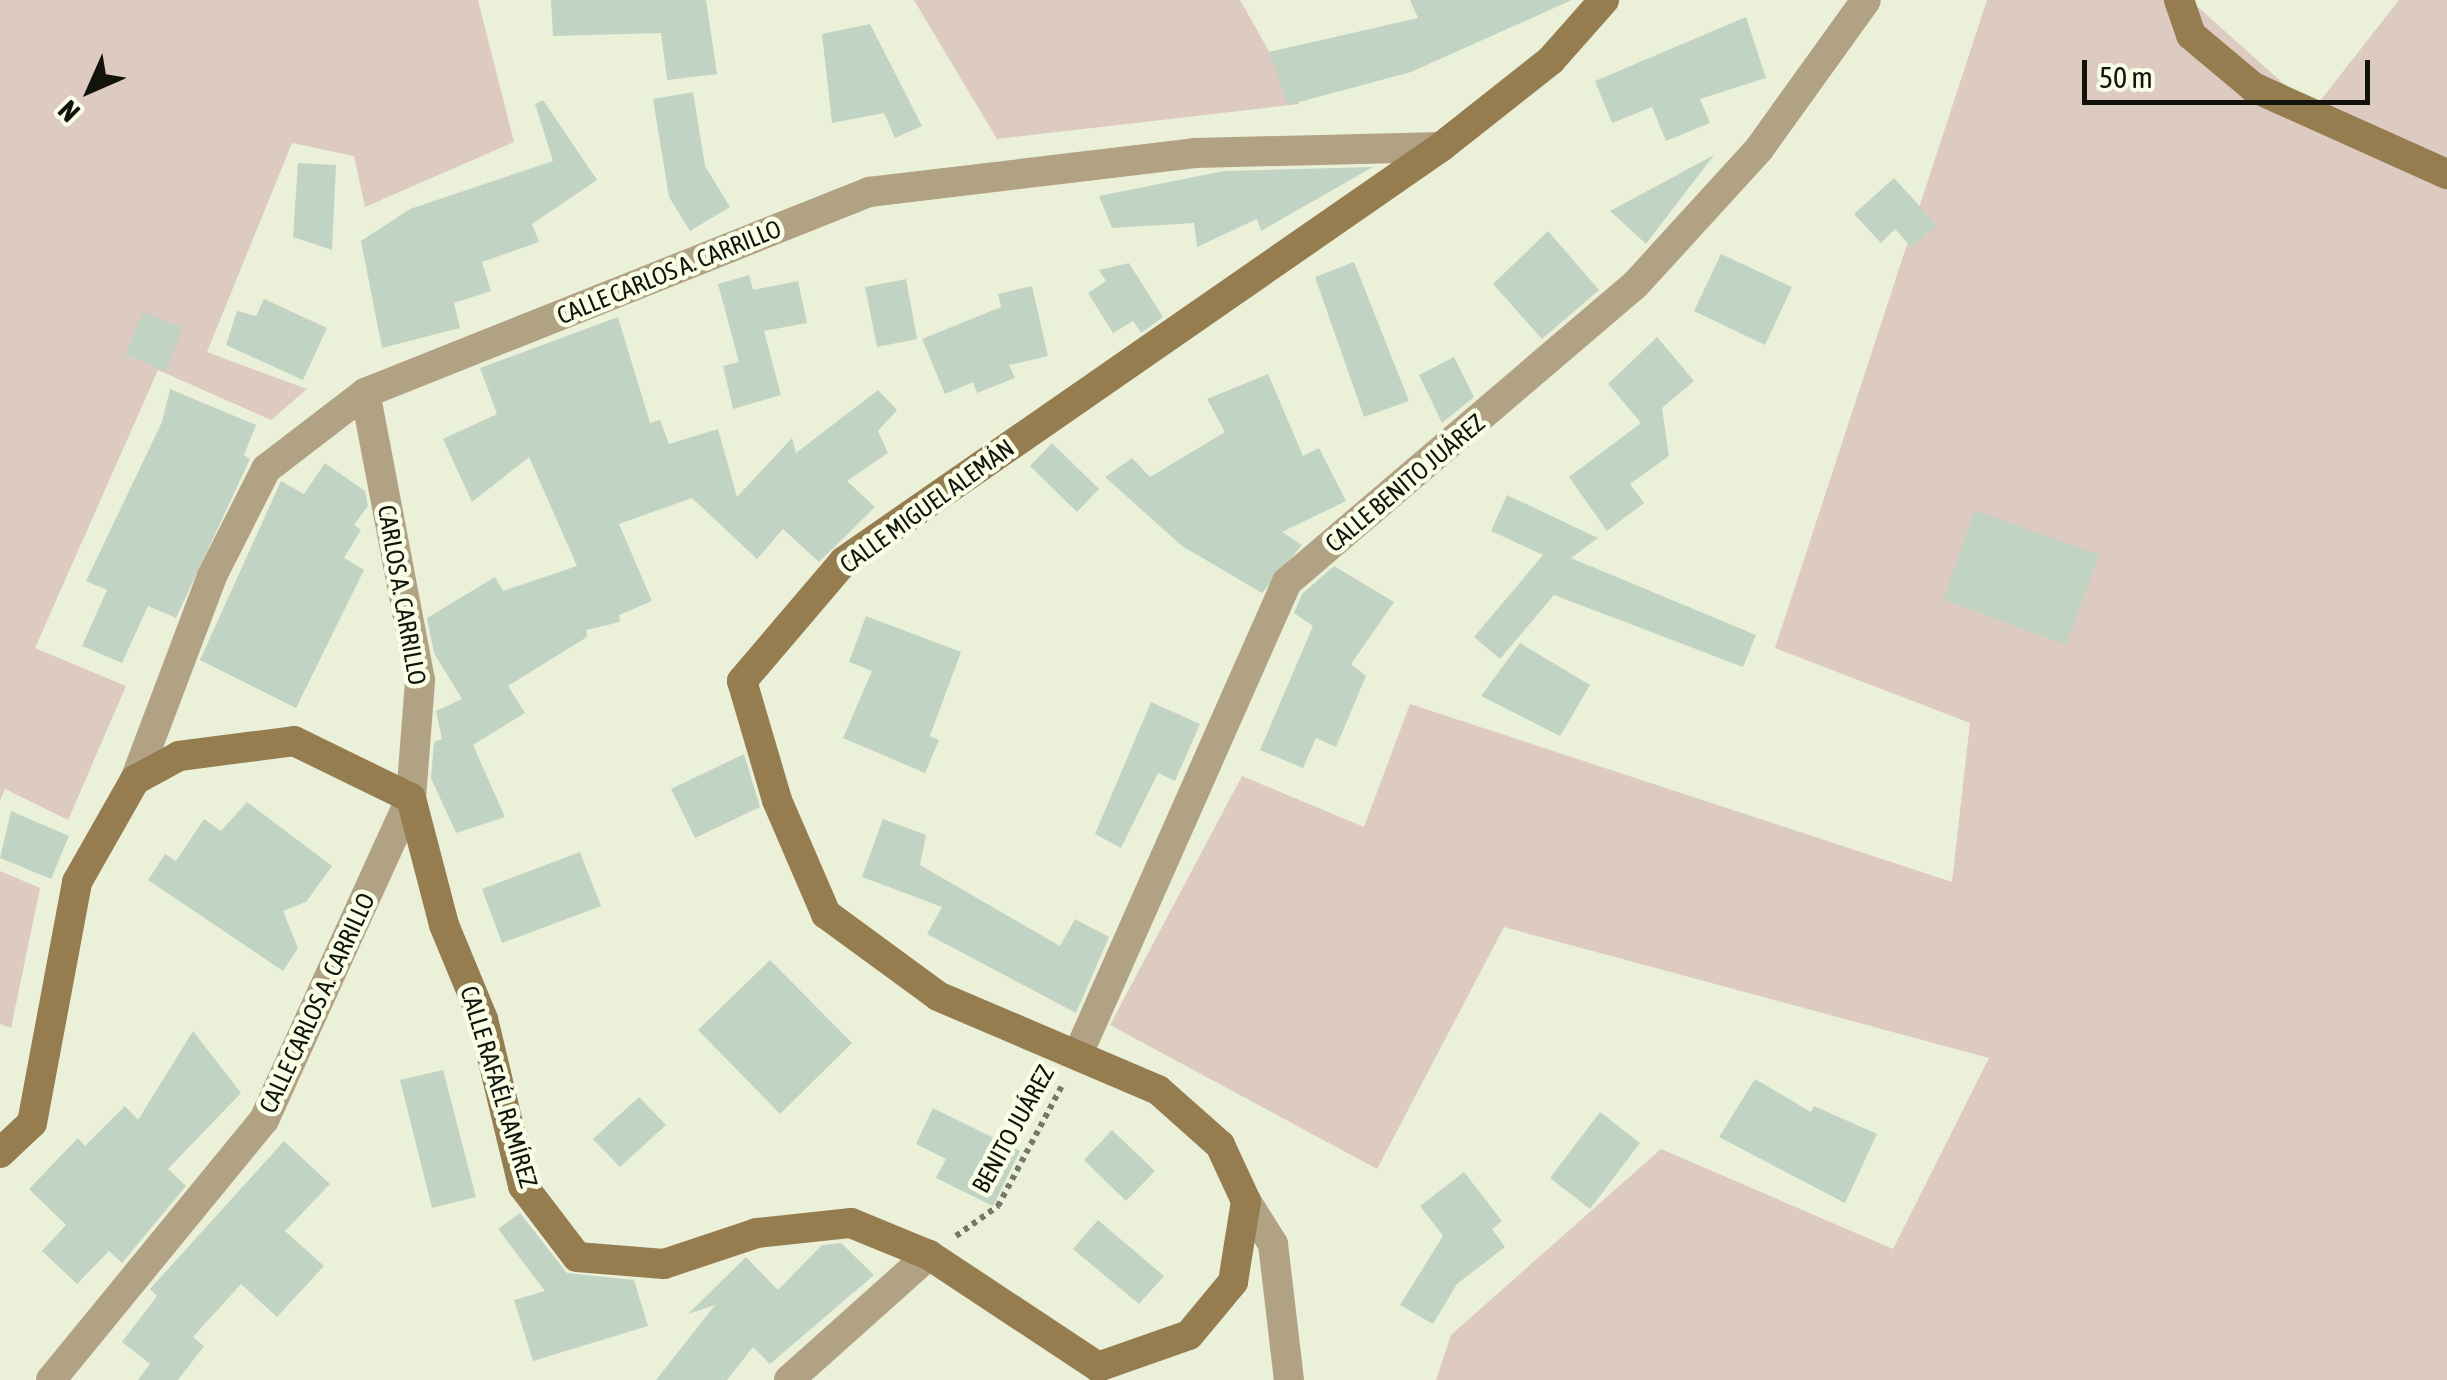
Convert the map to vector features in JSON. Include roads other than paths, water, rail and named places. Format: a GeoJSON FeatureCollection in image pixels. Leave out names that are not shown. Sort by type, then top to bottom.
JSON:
{"type":"FeatureCollection","features":[{"type":"Feature","properties":{"kind":"main road","name":"CALLE MIGUEL ALEMÁN"},"geometry":{"type":"LineString","coordinates":[[1246,1201],[1220,1145],[1158,1090],[938,996],[826,914],[777,800],[742,681],[844,561],[1442,147],[1551,60],[1604,0]]}},
{"type":"Feature","properties":{"kind":"main road"},"geometry":{"type":"LineString","coordinates":[[2180,0],[2191,36],[2253,86],[2447,174]]}},
{"type":"Feature","properties":{"kind":"main road"},"geometry":{"type":"LineString","coordinates":[[0,1153],[32,1123],[78,882],[135,780],[179,756],[294,741],[411,798]]}},
{"type":"Feature","properties":{"kind":"main road","name":"CALLE RAFAÉL RAMÍREZ"},"geometry":{"type":"LineString","coordinates":[[411,798],[444,925],[484,1019],[523,1186],[577,1258],[664,1264],[757,1234],[851,1224],[929,1255],[1098,1367],[1189,1335],[1233,1282],[1246,1201]]}},
{"type":"Feature","properties":{"kind":"street","name":"CALLE BENITO JUÁREZ"},"geometry":{"type":"LineString","coordinates":[[1078,1054],[1287,582],[1635,285],[1759,149],[1866,0]]}},
{"type":"Feature","properties":{"kind":"street","name":"CALLE CARLOS A. CARRILLO"},"geometry":{"type":"LineString","coordinates":[[135,780],[212,576],[266,469],[365,393],[869,192],[1195,153],[1442,147]]}},
{"type":"Feature","properties":{"kind":"street","name":"CARLOS A. CARRILLO"},"geometry":{"type":"LineString","coordinates":[[365,393],[420,680],[411,798]]}},
{"type":"Feature","properties":{"kind":"street","name":"CALLE CARLOS A. CARRILLO"},"geometry":{"type":"LineString","coordinates":[[51,1380],[264,1120],[411,798]]}},
{"type":"Feature","properties":{"kind":"street"},"geometry":{"type":"LineString","coordinates":[[1246,1201],[1273,1244],[1289,1380]]}},
{"type":"Feature","properties":{"kind":"street"},"geometry":{"type":"LineString","coordinates":[[789,1380],[929,1255]]}}]}
